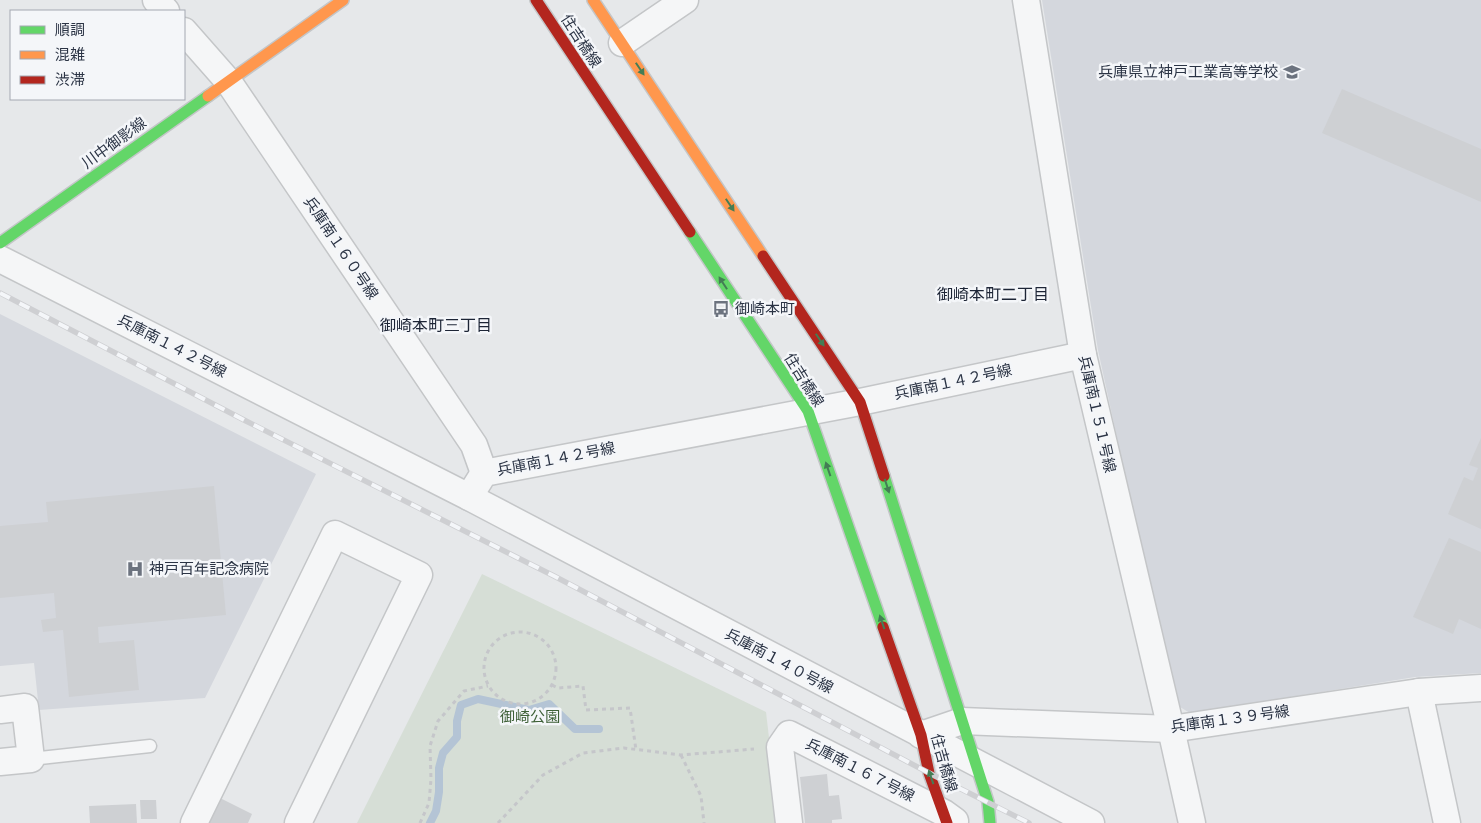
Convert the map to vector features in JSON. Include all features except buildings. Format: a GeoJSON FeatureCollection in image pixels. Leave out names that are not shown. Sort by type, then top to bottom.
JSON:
{"type":"FeatureCollection","features":[{"type":"Feature","properties":{"kind":"street"},"geometry":{"type":"LineString","coordinates":[[156,0],[165,10]]}},
{"type":"Feature","properties":{"kind":"street","name":"川中御影線"},"geometry":{"type":"LineString","coordinates":[[0,243],[228,80],[344,0]]}},
{"type":"Feature","properties":{"kind":"street","name":"住吉橋線"},"geometry":{"type":"LineString","coordinates":[[536,0],[808,411],[921,735],[929,773],[950,820]]}},
{"type":"Feature","properties":{"kind":"street","name":"住吉橋線"},"geometry":{"type":"LineString","coordinates":[[593,0],[860,402],[988,802],[990,823]]}},
{"type":"Feature","properties":{"kind":"street"},"geometry":{"type":"LineString","coordinates":[[622,43],[685,0]]}},
{"type":"Feature","properties":{"kind":"street","name":"兵庫南１５１号線"},"geometry":{"type":"LineString","coordinates":[[1026,0],[1083,355],[1192,823]]}},
{"type":"Feature","properties":{"kind":"street","name":"兵庫南１６０号線"},"geometry":{"type":"LineString","coordinates":[[185,32],[228,80],[474,445],[484,473]]}},
{"type":"Feature","properties":{"kind":"street","name":"兵庫南１４２号線"},"geometry":{"type":"LineString","coordinates":[[0,259],[469,497],[484,473],[860,402],[1083,355]]}},
{"type":"Feature","properties":{"kind":"street","name":"兵庫南１４０号線"},"geometry":{"type":"LineString","coordinates":[[469,497],[1090,823]]}},
{"type":"Feature","properties":{"kind":"street"},"geometry":{"type":"LineString","coordinates":[[194,823],[335,534],[419,575],[298,823]]}},
{"type":"Feature","properties":{"kind":"street","name":"兵庫南１３９号線"},"geometry":{"type":"LineString","coordinates":[[921,735],[962,721],[1171,728],[1419,692],[1481,688]]}},
{"type":"Feature","properties":{"kind":"street"},"geometry":{"type":"LineString","coordinates":[[1419,692],[1447,823]]}},
{"type":"Feature","properties":{"kind":"street"},"geometry":{"type":"LineString","coordinates":[[0,710],[26,707],[31,759],[0,762]]}},
{"type":"Feature","properties":{"kind":"street","name":"兵庫南１６７号線"},"geometry":{"type":"LineString","coordinates":[[789,823],[780,747],[789,734],[950,820]]}},
{"type":"Feature","properties":{"kind":"lane"},"geometry":{"type":"LineString","coordinates":[[31,759],[150,746]]}},
{"type":"Feature","properties":{"kind":"path"},"geometry":{"type":"LineString","coordinates":[[517,632],[534,635],[548,644],[554,655],[556,667],[552,685],[539,699],[518,704],[507,702],[498,698],[488,686],[483,670],[484,659],[496,640],[506,634],[517,632]]}},
{"type":"Feature","properties":{"kind":"path"},"geometry":{"type":"LineString","coordinates":[[552,685],[558,688],[583,686],[586,710],[630,708],[636,750]]}},
{"type":"Feature","properties":{"kind":"path"},"geometry":{"type":"LineString","coordinates":[[420,823],[429,802],[431,779],[430,746],[438,721],[464,691],[488,686]]}},
{"type":"Feature","properties":{"kind":"path"},"geometry":{"type":"LineString","coordinates":[[498,823],[543,775],[583,753],[624,748],[681,755],[780,747]]}},
{"type":"Feature","properties":{"kind":"path"},"geometry":{"type":"LineString","coordinates":[[681,755],[700,796],[704,823]]}},
{"type":"Feature","properties":{"kind":"shaded area"},"geometry":{"type":"Polygon","coordinates":[[[1042,0],[1481,0],[1481,673],[1415,677],[1190,713],[1175,704],[1098,350],[1042,0]]]}},
{"type":"Feature","properties":{"kind":"shaded area","name":"神戸百年記念病院"},"geometry":{"type":"Polygon","coordinates":[[[0,314],[316,474],[205,698],[39,710],[34,663],[0,666],[0,314]]]}},
{"type":"Feature","properties":{"kind":"green space","name":"御崎公園"},"geometry":{"type":"Polygon","coordinates":[[[482,574],[766,712],[779,823],[357,823],[482,574]]]}},
{"type":"Feature","properties":{"kind":"waterway"},"geometry":{"type":"LineString","coordinates":[[430,823],[436,811],[439,792],[439,768],[443,753],[457,737],[457,721],[461,705],[478,699],[529,710],[549,704],[575,729],[599,729]]}},
{"type":"Feature","properties":{"kind":"railway"},"geometry":{"type":"LineString","coordinates":[[0,293],[246,421],[554,576],[929,773],[1029,823]]}},
{"type":"Feature","properties":{"kind":"traffic: fast"},"geometry":{"type":"LineString","coordinates":[[0,243],[208,96]]}},
{"type":"Feature","properties":{"kind":"traffic: fast"},"geometry":{"type":"LineString","coordinates":[[690,232],[808,411],[883,627]]}},
{"type":"Feature","properties":{"kind":"traffic: fast"},"geometry":{"type":"LineString","coordinates":[[884,476],[988,802],[990,823]]}},
{"type":"Feature","properties":{"kind":"traffic: slow"},"geometry":{"type":"LineString","coordinates":[[208,96],[343,0]]}},
{"type":"Feature","properties":{"kind":"traffic: slow"},"geometry":{"type":"LineString","coordinates":[[593,0],[763,256]]}},
{"type":"Feature","properties":{"kind":"traffic: jam"},"geometry":{"type":"LineString","coordinates":[[536,0],[690,232]]}},
{"type":"Feature","properties":{"kind":"traffic: jam"},"geometry":{"type":"LineString","coordinates":[[763,256],[860,402],[884,476]]}},
{"type":"Feature","properties":{"kind":"traffic: jam"},"geometry":{"type":"LineString","coordinates":[[883,627],[921,735],[929,773],[947,823]]}},
{"type":"Feature","properties":{"kind":"place","name":"兵庫県立神戸工業高等学校"},"geometry":{"type":"Point","coordinates":[1292,72]}},
{"type":"Feature","properties":{"kind":"place","name":"御崎本町"},"geometry":{"type":"Point","coordinates":[721,309]}},
{"type":"Feature","properties":{"kind":"place","name":"神戸百年記念病院"},"geometry":{"type":"Point","coordinates":[135,569]}},
{"type":"Feature","properties":{"kind":"district","name":"御崎本町二丁目"},"geometry":{"type":"Point","coordinates":[993,294]}},
{"type":"Feature","properties":{"kind":"district","name":"御崎本町三丁目"},"geometry":{"type":"Point","coordinates":[436,325]}}]}
